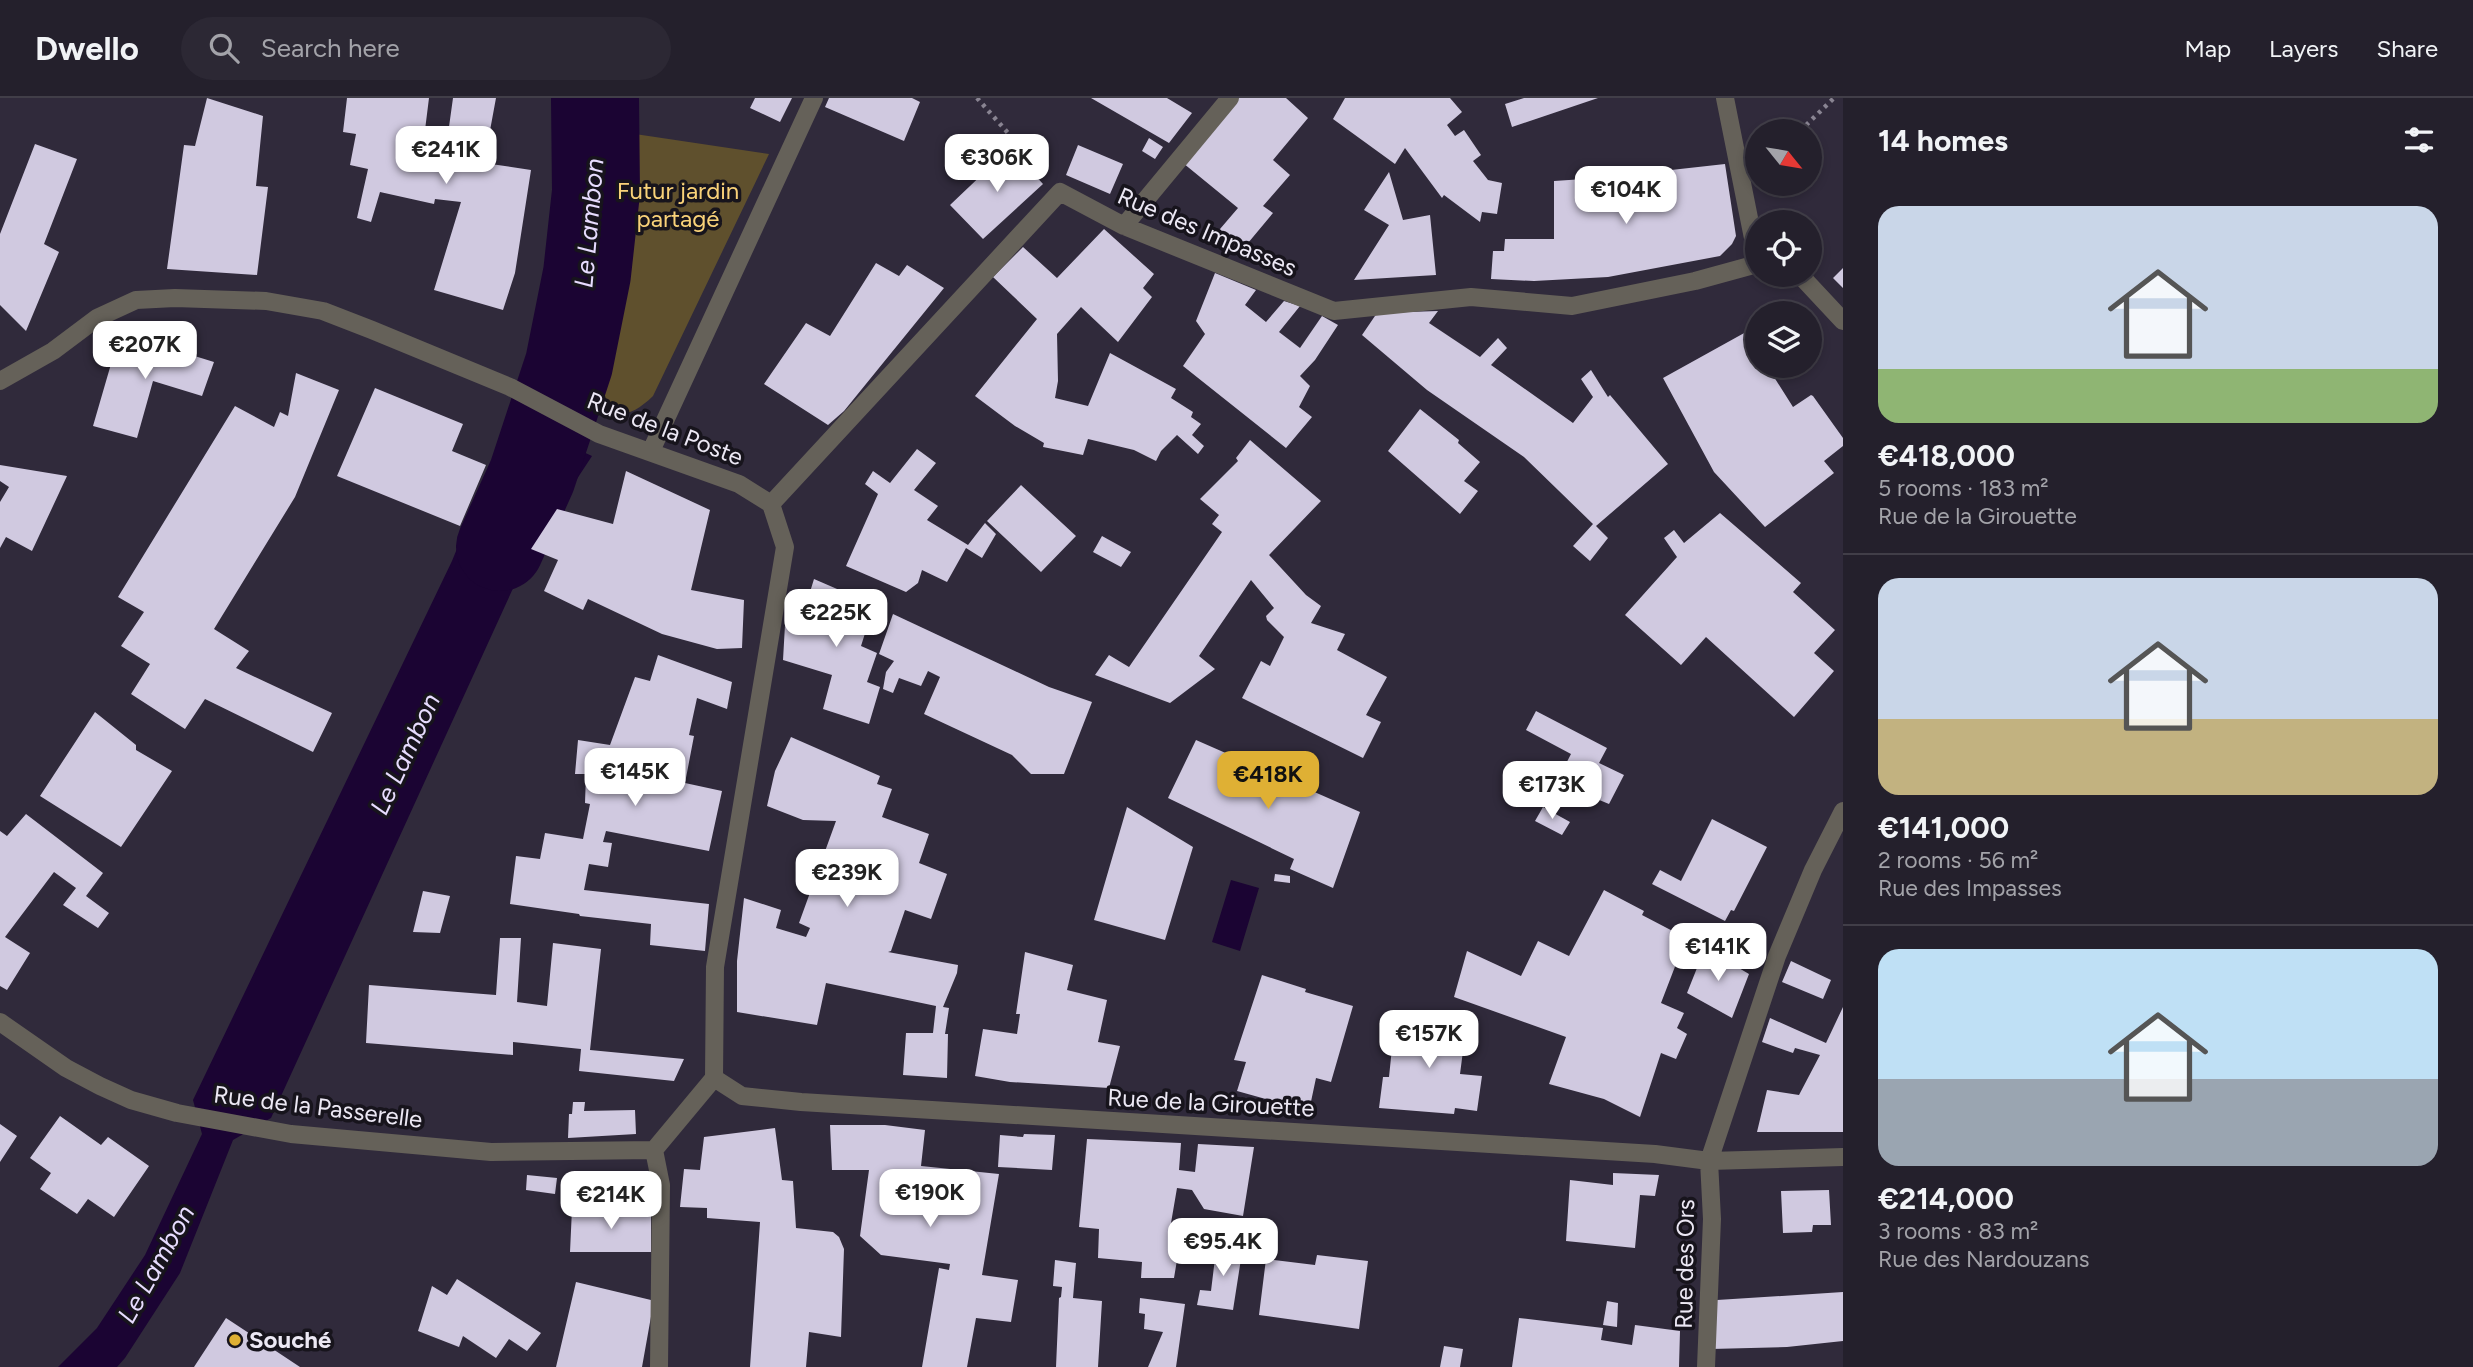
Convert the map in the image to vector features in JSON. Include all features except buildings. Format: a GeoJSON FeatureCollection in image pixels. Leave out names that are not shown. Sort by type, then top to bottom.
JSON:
{"type":"FeatureCollection","features":[{"type":"Feature","properties":{"kind":"street"},"geometry":{"type":"LineString","coordinates":[[651,451],[814,98]]}},
{"type":"Feature","properties":{"kind":"street"},"geometry":{"type":"LineString","coordinates":[[1124,226],[1230,98]]}},
{"type":"Feature","properties":{"kind":"street"},"geometry":{"type":"LineString","coordinates":[[1726,98],[1748,210]]}},
{"type":"Feature","properties":{"kind":"street"},"geometry":{"type":"LineString","coordinates":[[659,1367],[661,1185],[654,1150],[714,1078],[715,967],[785,547],[771,503],[1060,192]]}},
{"type":"Feature","properties":{"kind":"street","name":"Rue des Impasses"},"geometry":{"type":"LineString","coordinates":[[1060,192],[1124,226],[1334,311],[1472,297],[1572,306],[1695,281],[1745,267]]}},
{"type":"Feature","properties":{"kind":"street"},"geometry":{"type":"LineString","coordinates":[[1811,287],[1843,321]]}},
{"type":"Feature","properties":{"kind":"street","name":"Rue de la Poste"},"geometry":{"type":"LineString","coordinates":[[0,381],[53,351],[97,318],[136,300],[175,298],[266,301],[323,311],[510,387],[599,434],[740,484],[771,503]]}},
{"type":"Feature","properties":{"kind":"street"},"geometry":{"type":"LineString","coordinates":[[1709,1161],[1777,956],[1813,870],[1843,811]]}},
{"type":"Feature","properties":{"kind":"street","name":"Rue de la Passerelle"},"geometry":{"type":"LineString","coordinates":[[0,1022],[66,1068],[100,1086],[131,1100],[177,1113],[279,1131],[491,1152],[654,1150]]}},
{"type":"Feature","properties":{"kind":"street","name":"Rue de la Girouette"},"geometry":{"type":"LineString","coordinates":[[714,1078],[742,1096],[801,1102],[1655,1154],[1709,1161],[1843,1157]]}},
{"type":"Feature","properties":{"kind":"street","name":"Rue des Ors"},"geometry":{"type":"LineString","coordinates":[[1706,1367],[1712,1219],[1709,1161]]}},
{"type":"Feature","properties":{"kind":"path"},"geometry":{"type":"LineString","coordinates":[[977,98],[1060,192]]}},
{"type":"Feature","properties":{"kind":"path"},"geometry":{"type":"LineString","coordinates":[[1812,119],[1833,98]]}},
{"type":"Feature","properties":{"kind":"green space","name":"Futur jardin partagé"},"geometry":{"type":"Polygon","coordinates":[[[615,131],[769,154],[653,396],[635,410],[619,414],[602,409],[583,398],[597,369],[618,207],[615,131]]]}},
{"type":"Feature","properties":{"kind":"water"},"geometry":{"type":"Polygon","coordinates":[[[556,98],[615,98],[618,207],[597,369],[583,398],[529,374],[563,262],[556,98]]]}},
{"type":"Feature","properties":{"kind":"water"},"geometry":{"type":"Polygon","coordinates":[[[510,418],[592,456],[531,549],[271,1118],[233,1140],[180,1273],[125,1358],[117,1367],[58,1367],[97,1328],[145,1255],[202,1134],[193,1100],[452,561],[510,418]]]}},
{"type":"Feature","properties":{"kind":"water"},"geometry":{"type":"Polygon","coordinates":[[[1231,880],[1259,888],[1240,951],[1212,942],[1231,880]]]}},
{"type":"Feature","properties":{"kind":"waterway","name":"Le Lambon"},"geometry":{"type":"LineString","coordinates":[[500,547],[532,476],[569,364],[587,274],[596,192],[595,98]]}},
{"type":"Feature","properties":{"kind":"place","name":"Souché"},"geometry":{"type":"Point","coordinates":[235,1340]}}]}
